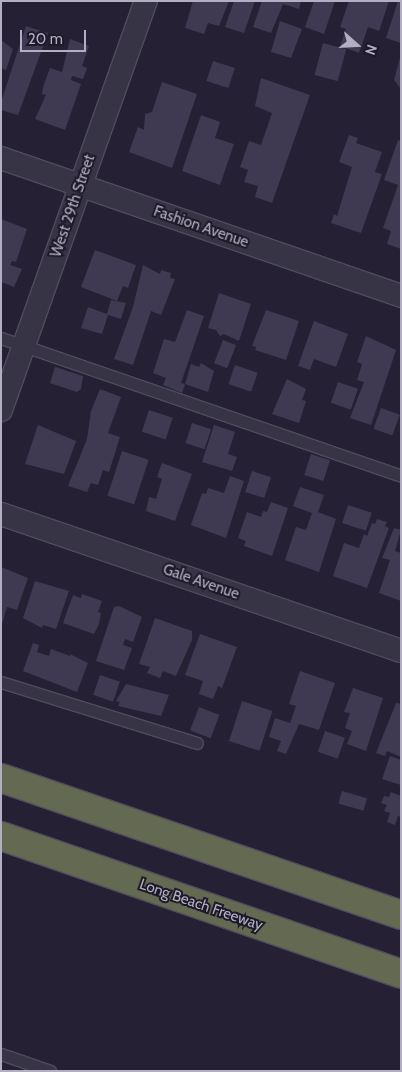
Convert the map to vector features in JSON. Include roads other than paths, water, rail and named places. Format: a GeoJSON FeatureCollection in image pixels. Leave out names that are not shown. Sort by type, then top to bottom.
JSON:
{"type":"FeatureCollection","features":[{"type":"Feature","properties":{"kind":"highway"},"geometry":{"type":"LineString","coordinates":[[1,778],[401,915]]}},
{"type":"Feature","properties":{"kind":"highway","name":"Long Beach Freeway"},"geometry":{"type":"LineString","coordinates":[[1,836],[401,974]]}},
{"type":"Feature","properties":{"kind":"street","name":"West 29th Street"},"geometry":{"type":"LineString","coordinates":[[1,410],[146,1]]}},
{"type":"Feature","properties":{"kind":"street","name":"Fashion Avenue"},"geometry":{"type":"LineString","coordinates":[[1,158],[401,296]]}},
{"type":"Feature","properties":{"kind":"street","name":"Gale Avenue"},"geometry":{"type":"LineString","coordinates":[[1,514],[401,651]]}},
{"type":"Feature","properties":{"kind":"lane"},"geometry":{"type":"LineString","coordinates":[[1,338],[401,476]]}},
{"type":"Feature","properties":{"kind":"lane"},"geometry":{"type":"LineString","coordinates":[[1,682],[197,743]]}},
{"type":"Feature","properties":{"kind":"lane"},"geometry":{"type":"LineString","coordinates":[[1,1054],[50,1071]]}}]}
